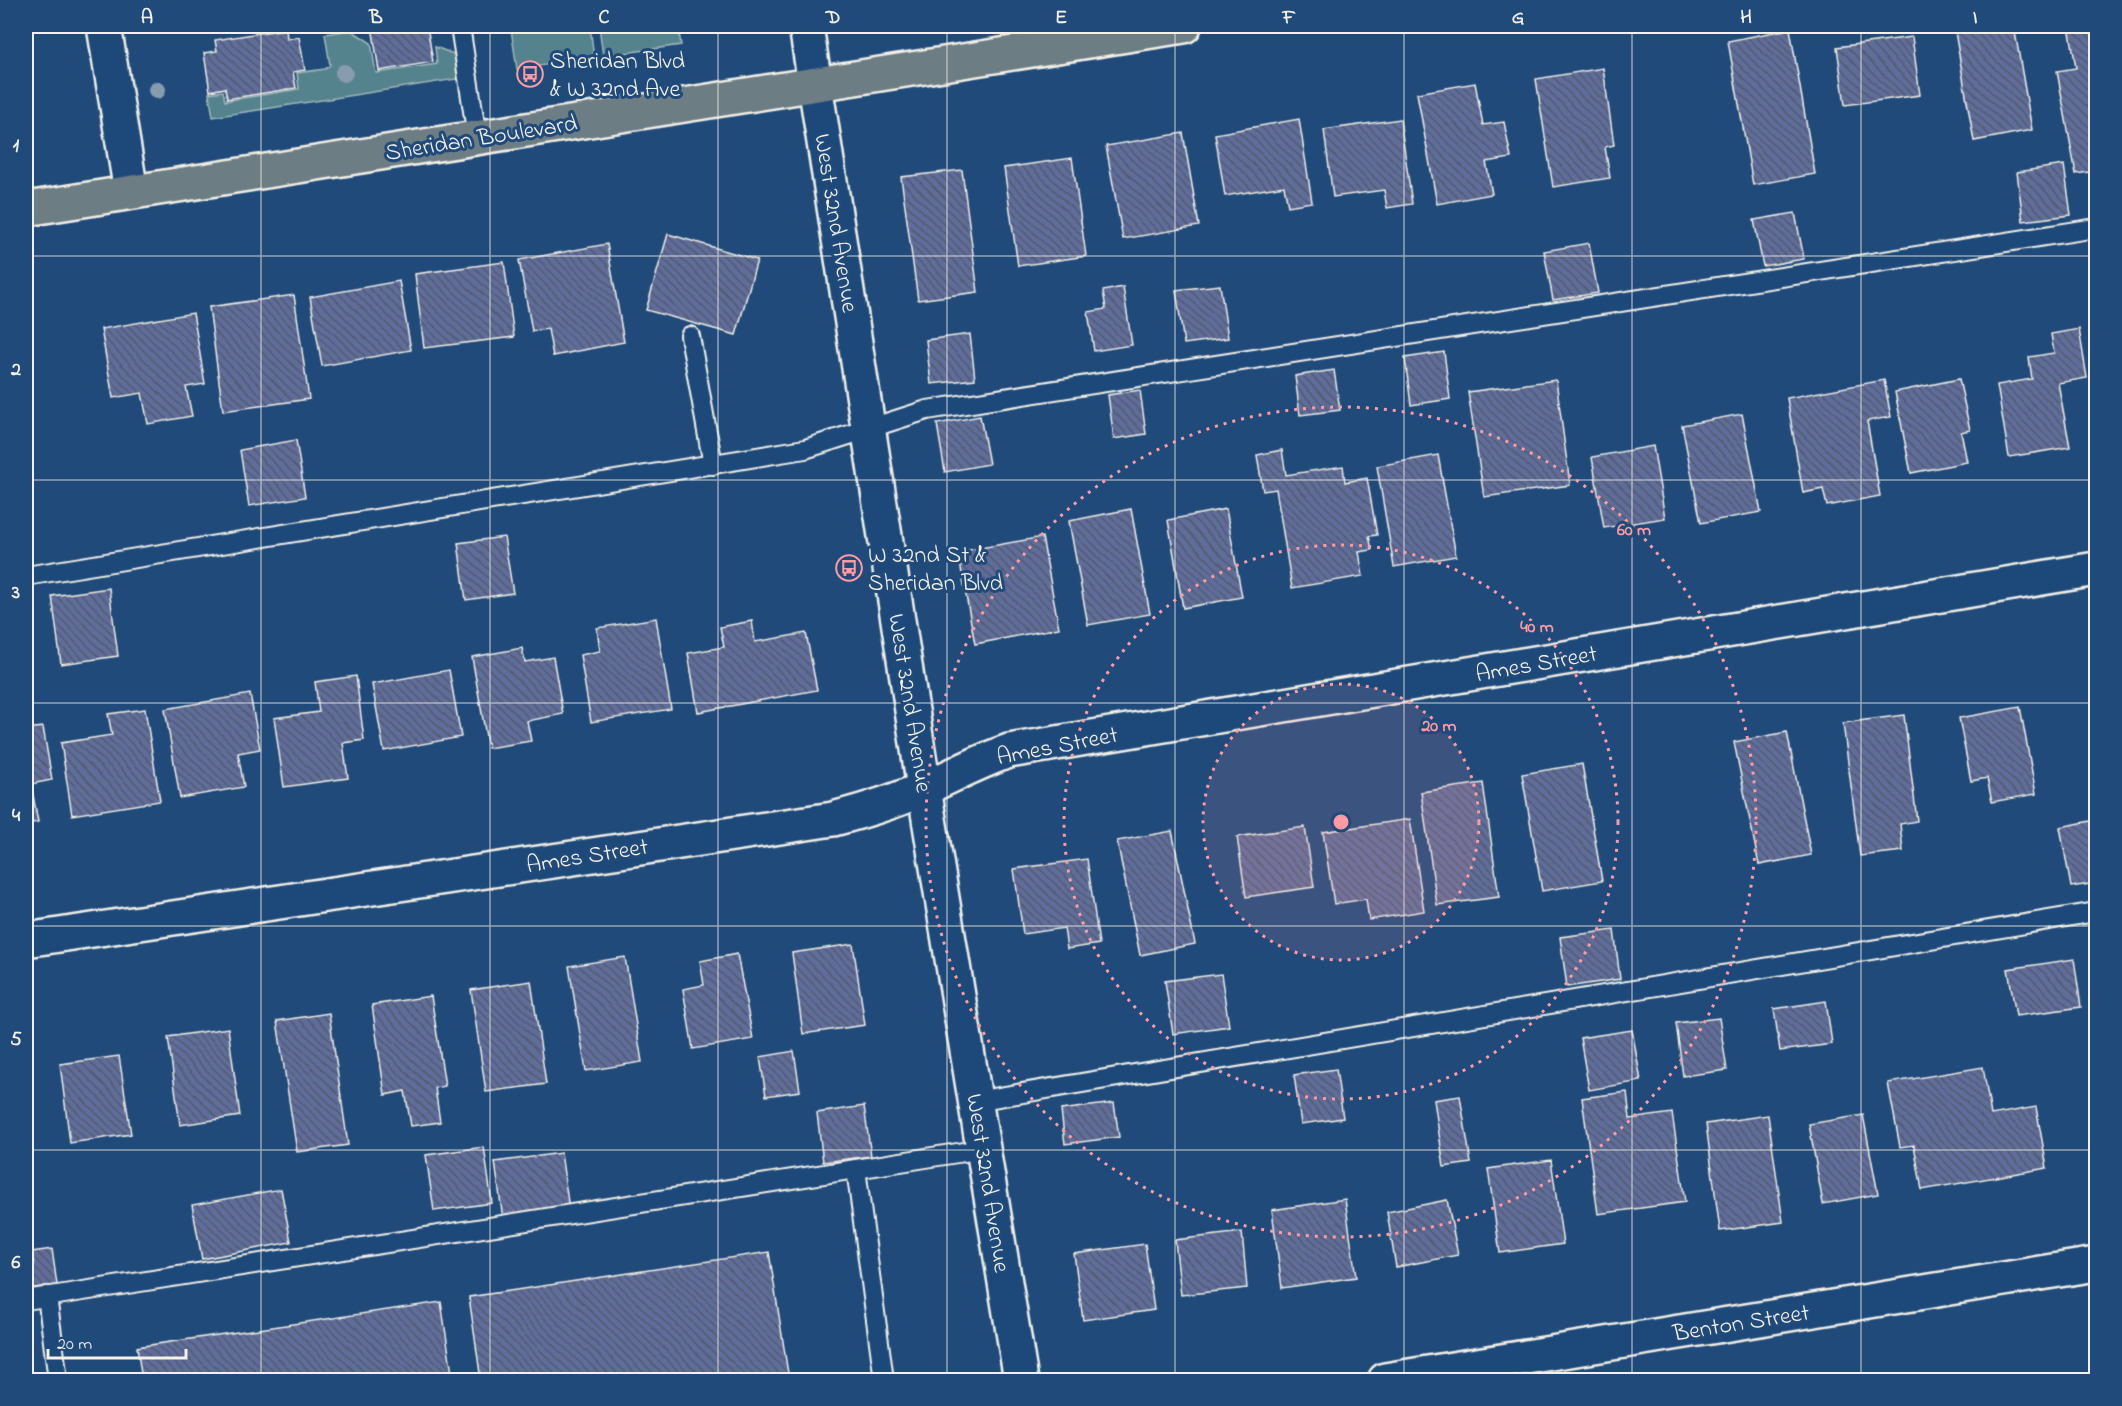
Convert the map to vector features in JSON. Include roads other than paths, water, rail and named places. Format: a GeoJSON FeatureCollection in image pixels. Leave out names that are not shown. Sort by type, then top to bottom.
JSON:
{"type":"FeatureCollection","features":[{"type":"Feature","properties":{"kind":"main road","name":"Sheridan Boulevard"},"geometry":{"type":"LineString","coordinates":[[26,209],[1185,26]]}},
{"type":"Feature","properties":{"kind":"street"},"geometry":{"type":"LineString","coordinates":[[104,26],[131,192]]}},
{"type":"Feature","properties":{"kind":"street","name":"West 32nd Avenue"},"geometry":{"type":"LineString","coordinates":[[806,26],[870,428],[924,789],[1021,1380]]}},
{"type":"Feature","properties":{"kind":"street","name":"Ames Street"},"geometry":{"type":"LineString","coordinates":[[26,940],[833,819],[863,812],[924,789],[981,760],[1009,751],[2097,569]]}},
{"type":"Feature","properties":{"kind":"street","name":"Benton Street"},"geometry":{"type":"LineString","coordinates":[[1386,1380],[2097,1264]]}},
{"type":"Feature","properties":{"kind":"lane"},"geometry":{"type":"LineString","coordinates":[[460,26],[477,137]]}},
{"type":"Feature","properties":{"kind":"lane"},"geometry":{"type":"LineString","coordinates":[[26,576],[805,449],[939,408],[2097,228]]}},
{"type":"Feature","properties":{"kind":"lane"},"geometry":{"type":"LineString","coordinates":[[690,336],[713,465]]}},
{"type":"Feature","properties":{"kind":"lane"},"geometry":{"type":"LineString","coordinates":[[975,1101],[2097,912]]}},
{"type":"Feature","properties":{"kind":"lane"},"geometry":{"type":"LineString","coordinates":[[26,1300],[983,1149]]}},
{"type":"Feature","properties":{"kind":"lane"},"geometry":{"type":"LineString","coordinates":[[856,1169],[884,1380]]}},
{"type":"Feature","properties":{"kind":"lane"},"geometry":{"type":"LineString","coordinates":[[47,1296],[58,1380]]}},
{"type":"Feature","properties":{"kind":"place","name":"Sheridan Blvd & W 32nd Ave"},"geometry":{"type":"Point","coordinates":[530,74]}},
{"type":"Feature","properties":{"kind":"place","name":"W 32nd St & Sheridan Blvd"},"geometry":{"type":"Point","coordinates":[849,568]}}]}
